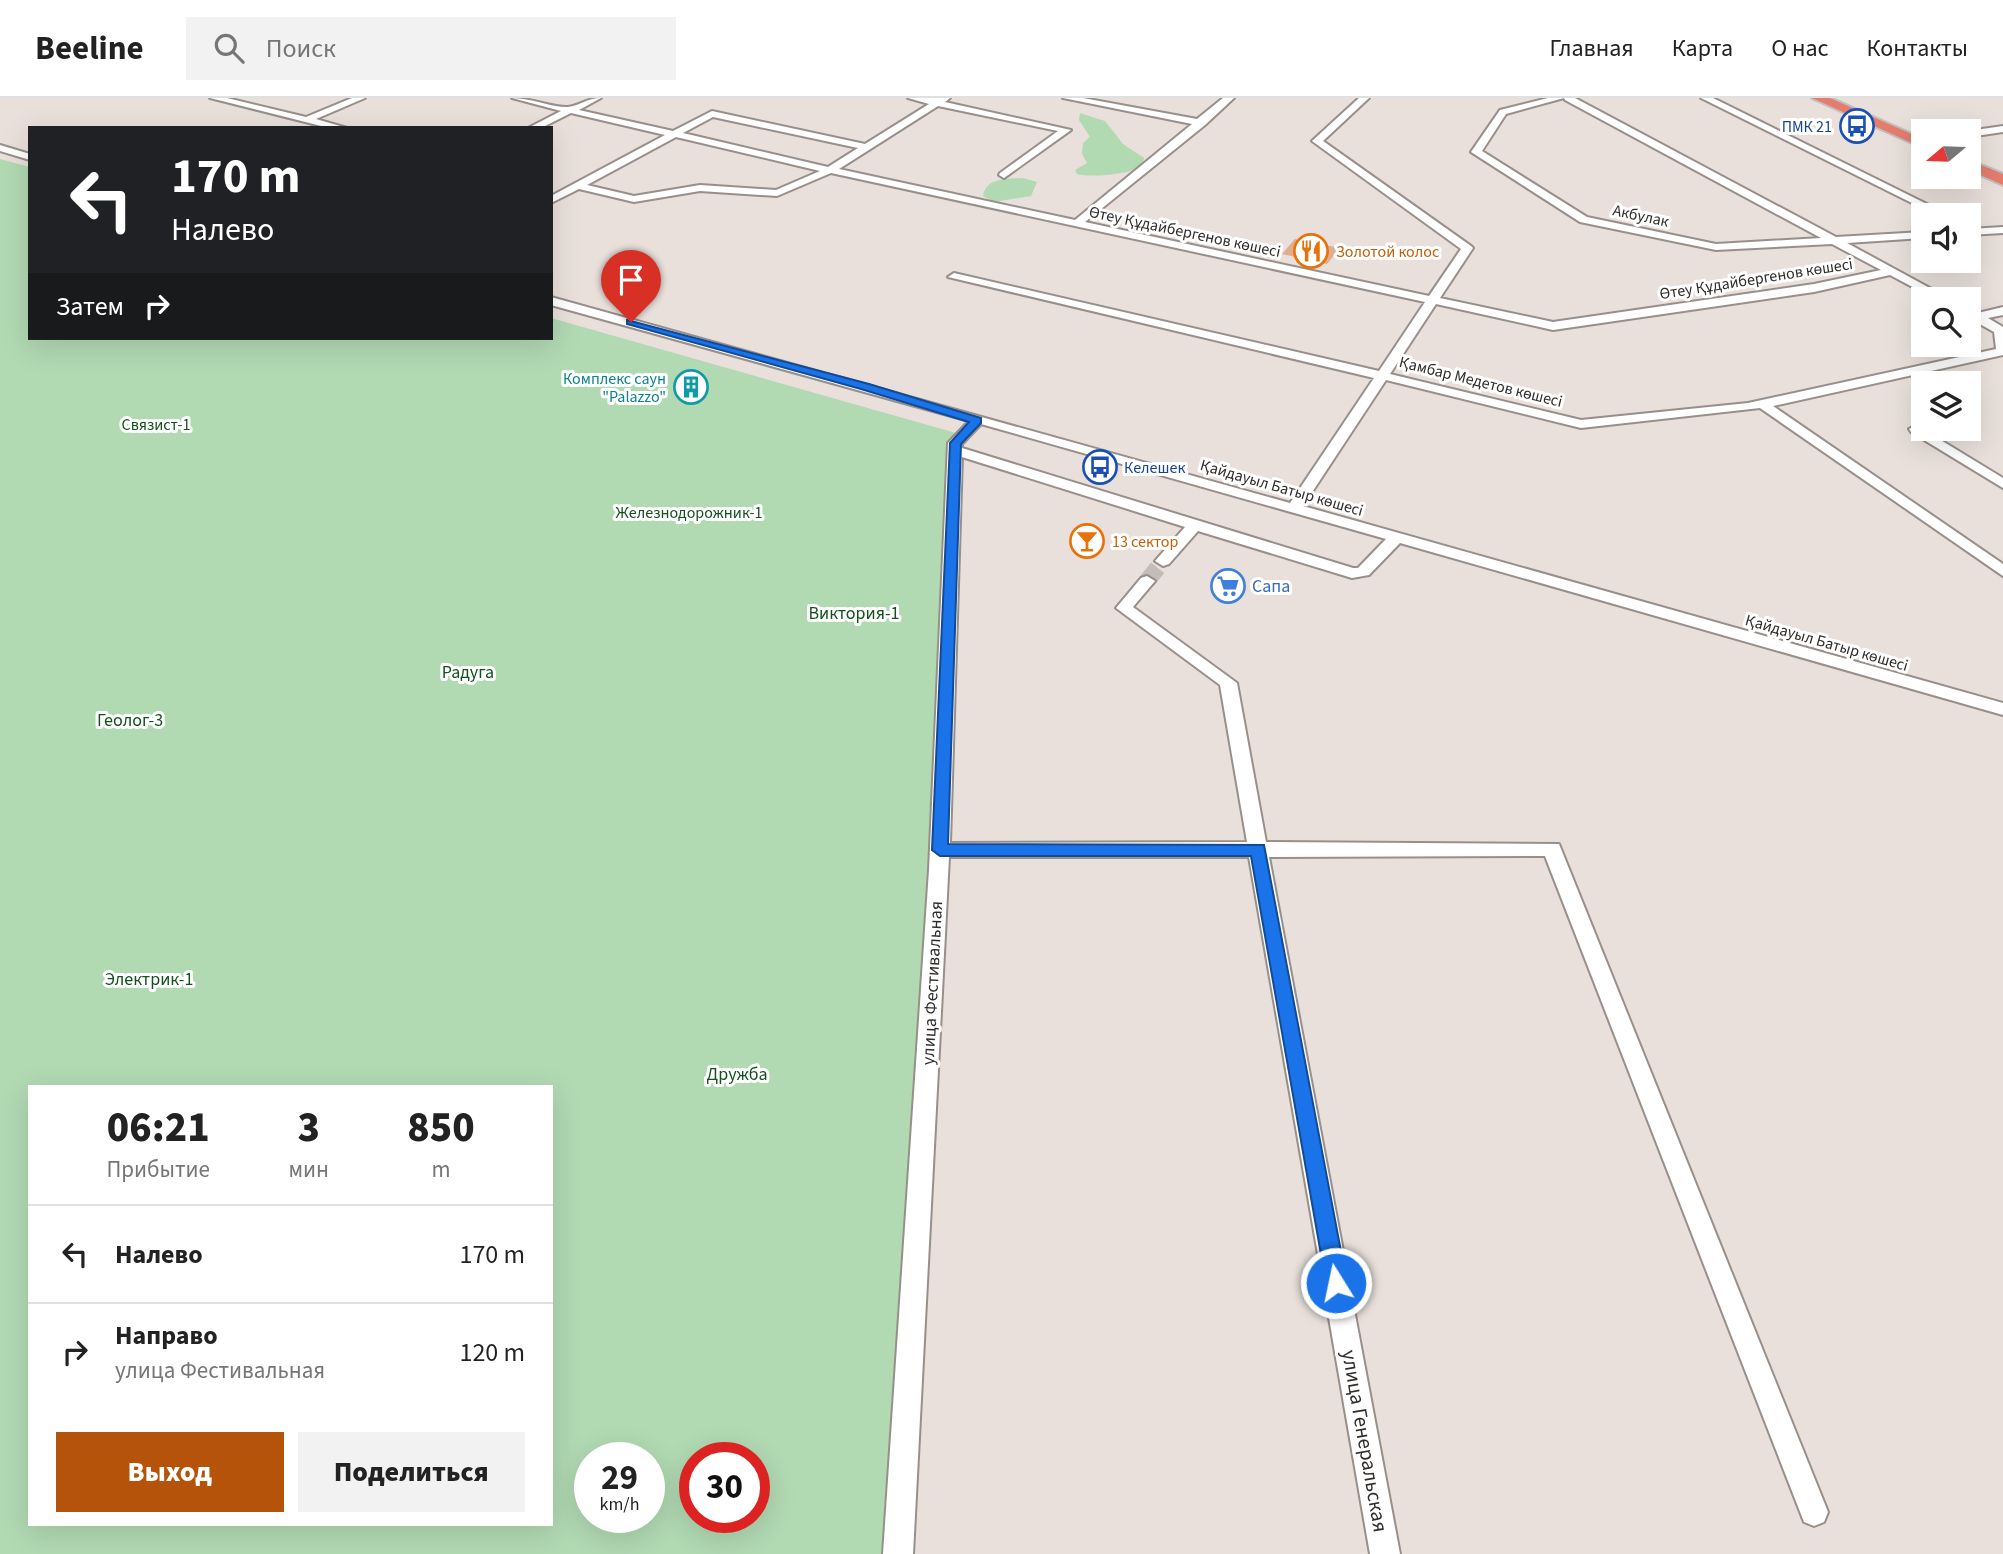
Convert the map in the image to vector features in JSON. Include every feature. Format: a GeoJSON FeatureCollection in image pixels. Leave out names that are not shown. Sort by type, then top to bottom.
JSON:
{"type":"FeatureCollection","features":[{"type":"Feature","properties":{"kind":"highway"},"geometry":{"type":"LineString","coordinates":[[1819,98],[1911,138]]}},
{"type":"Feature","properties":{"kind":"highway"},"geometry":{"type":"LineString","coordinates":[[1981,170],[2003,180]]}},
{"type":"Feature","properties":{"kind":"street"},"geometry":{"type":"LineString","coordinates":[[215,98],[334,126]]}},
{"type":"Feature","properties":{"kind":"street"},"geometry":{"type":"LineString","coordinates":[[308,119],[360,98]]}},
{"type":"Feature","properties":{"kind":"street","name":"Өтеу Құдайбергенов көшесі"},"geometry":{"type":"LineString","coordinates":[[518,98],[830,170],[1553,326],[1814,288],[1891,271]]}},
{"type":"Feature","properties":{"kind":"street"},"geometry":{"type":"LineString","coordinates":[[537,126],[596,98]]}},
{"type":"Feature","properties":{"kind":"street"},"geometry":{"type":"LineString","coordinates":[[913,98],[941,101],[1066,130],[1004,175]]}},
{"type":"Feature","properties":{"kind":"street"},"geometry":{"type":"LineString","coordinates":[[1068,98],[1086,99],[1202,123]]}},
{"type":"Feature","properties":{"kind":"street"},"geometry":{"type":"LineString","coordinates":[[1076,224],[1202,123],[1229,98]]}},
{"type":"Feature","properties":{"kind":"street"},"geometry":{"type":"LineString","coordinates":[[1294,508],[1467,248],[1317,141],[1364,98]]}},
{"type":"Feature","properties":{"kind":"street","name":"Акбулак"},"geometry":{"type":"LineString","coordinates":[[1559,98],[1503,112],[1476,152],[1584,219],[1716,247],[1911,236]]}},
{"type":"Feature","properties":{"kind":"street"},"geometry":{"type":"LineString","coordinates":[[1568,98],[1921,287]]}},
{"type":"Feature","properties":{"kind":"street"},"geometry":{"type":"LineString","coordinates":[[1706,98],[1920,203]]}},
{"type":"Feature","properties":{"kind":"street"},"geometry":{"type":"LineString","coordinates":[[578,186],[634,199],[701,188],[777,193],[830,170],[941,101]]}},
{"type":"Feature","properties":{"kind":"street"},"geometry":{"type":"LineString","coordinates":[[553,199],[712,114],[867,147]]}},
{"type":"Feature","properties":{"kind":"street"},"geometry":{"type":"LineString","coordinates":[[1981,132],[2003,129]]}},
{"type":"Feature","properties":{"kind":"street"},"geometry":{"type":"LineString","coordinates":[[2,151],[28,157]]}},
{"type":"Feature","properties":{"kind":"street"},"geometry":{"type":"LineString","coordinates":[[1981,231],[2003,230]]}},
{"type":"Feature","properties":{"kind":"street","name":"Қамбар Медетов көшесі"},"geometry":{"type":"LineString","coordinates":[[954,277],[1581,424],[1762,404],[2003,350],[2000,330],[1981,319]]}},
{"type":"Feature","properties":{"kind":"street","name":"Қайдауыл Батыр көшесі"},"geometry":{"type":"LineString","coordinates":[[553,301],[865,386],[977,421],[2003,709]]}},
{"type":"Feature","properties":{"kind":"street"},"geometry":{"type":"LineString","coordinates":[[1981,314],[2003,311]]}},
{"type":"Feature","properties":{"kind":"street"},"geometry":{"type":"LineString","coordinates":[[1762,404],[2003,571]]}},
{"type":"Feature","properties":{"kind":"street"},"geometry":{"type":"LineString","coordinates":[[977,421],[955,443],[956,451],[1356,573],[1363,572],[1396,538]]}},
{"type":"Feature","properties":{"kind":"street"},"geometry":{"type":"LineString","coordinates":[[1935,441],[2003,484]]}},
{"type":"Feature","properties":{"kind":"street","name":"улица Фестивальная"},"geometry":{"type":"LineString","coordinates":[[898,1554],[940,850],[956,451]]}},
{"type":"Feature","properties":{"kind":"street"},"geometry":{"type":"LineString","coordinates":[[1163,561],[1195,525]]}},
{"type":"Feature","properties":{"kind":"street","name":"улица Генеральская"},"geometry":{"type":"LineString","coordinates":[[1147,581],[1124,608],[1228,683],[1385,1554]]}},
{"type":"Feature","properties":{"kind":"street"},"geometry":{"type":"LineString","coordinates":[[940,850],[1552,849],[1814,1512]]}},
{"type":"Feature","properties":{"kind":"green space"},"geometry":{"type":"Polygon","coordinates":[[[1080,113],[1105,121],[1123,144],[1144,158],[1142,167],[1110,175],[1077,174],[1075,170],[1087,163],[1082,154],[1083,143],[1090,137],[1079,120],[1080,113]]]}},
{"type":"Feature","properties":{"kind":"green space"},"geometry":{"type":"Polygon","coordinates":[[[0,159],[28,166],[28,340],[553,340],[553,319],[963,435],[955,443],[891,1554],[0,1554],[0,159]]]}},
{"type":"Feature","properties":{"kind":"green space"},"geometry":{"type":"Polygon","coordinates":[[[1023,178],[1037,182],[1031,196],[994,202],[983,196],[988,185],[993,182],[1023,178]]]}},
{"type":"Feature","properties":{"kind":"building","name":"Золотой колос"},"geometry":{"type":"Polygon","coordinates":[[[1295,239],[1340,248],[1327,264],[1282,254],[1295,239]]]}},
{"type":"Feature","properties":{"kind":"tunnel"},"geometry":{"type":"LineString","coordinates":[[1147,581],[1163,561]]}},
{"type":"Feature","properties":{"kind":"place","name":"ПМК 21"},"geometry":{"type":"Point","coordinates":[1857,126]}},
{"type":"Feature","properties":{"kind":"place","name":"Золотой колос"},"geometry":{"type":"Point","coordinates":[1311,251]}},
{"type":"Feature","properties":{"kind":"place","name":"Комплекс саун \"Palazzo\""},"geometry":{"type":"Point","coordinates":[691,387]}},
{"type":"Feature","properties":{"kind":"place","name":"Келешек"},"geometry":{"type":"Point","coordinates":[1100,467]}},
{"type":"Feature","properties":{"kind":"place","name":"13 сектор"},"geometry":{"type":"Point","coordinates":[1087,541]}},
{"type":"Feature","properties":{"kind":"place","name":"Сапа"},"geometry":{"type":"Point","coordinates":[1228,586]}},
{"type":"Feature","properties":{"kind":"route"},"geometry":{"type":"LineString","coordinates":[[631,322],[865,386],[977,421],[955,443],[940,850],[1258,850],[1336,1283]]}},
{"type":"Feature","properties":{"kind":"park label","name":"Связист-1"},"geometry":{"type":"Point","coordinates":[156,424]}},
{"type":"Feature","properties":{"kind":"park label","name":"Железнодорожник-1"},"geometry":{"type":"Point","coordinates":[689,512]}},
{"type":"Feature","properties":{"kind":"park label","name":"Виктория-1"},"geometry":{"type":"Point","coordinates":[854,613]}},
{"type":"Feature","properties":{"kind":"park label","name":"Радуга"},"geometry":{"type":"Point","coordinates":[468,672]}},
{"type":"Feature","properties":{"kind":"park label","name":"Геолог-3"},"geometry":{"type":"Point","coordinates":[130,720]}},
{"type":"Feature","properties":{"kind":"park label","name":"Электрик-1"},"geometry":{"type":"Point","coordinates":[149,979]}},
{"type":"Feature","properties":{"kind":"park label","name":"Дружба"},"geometry":{"type":"Point","coordinates":[737,1074]}}]}
